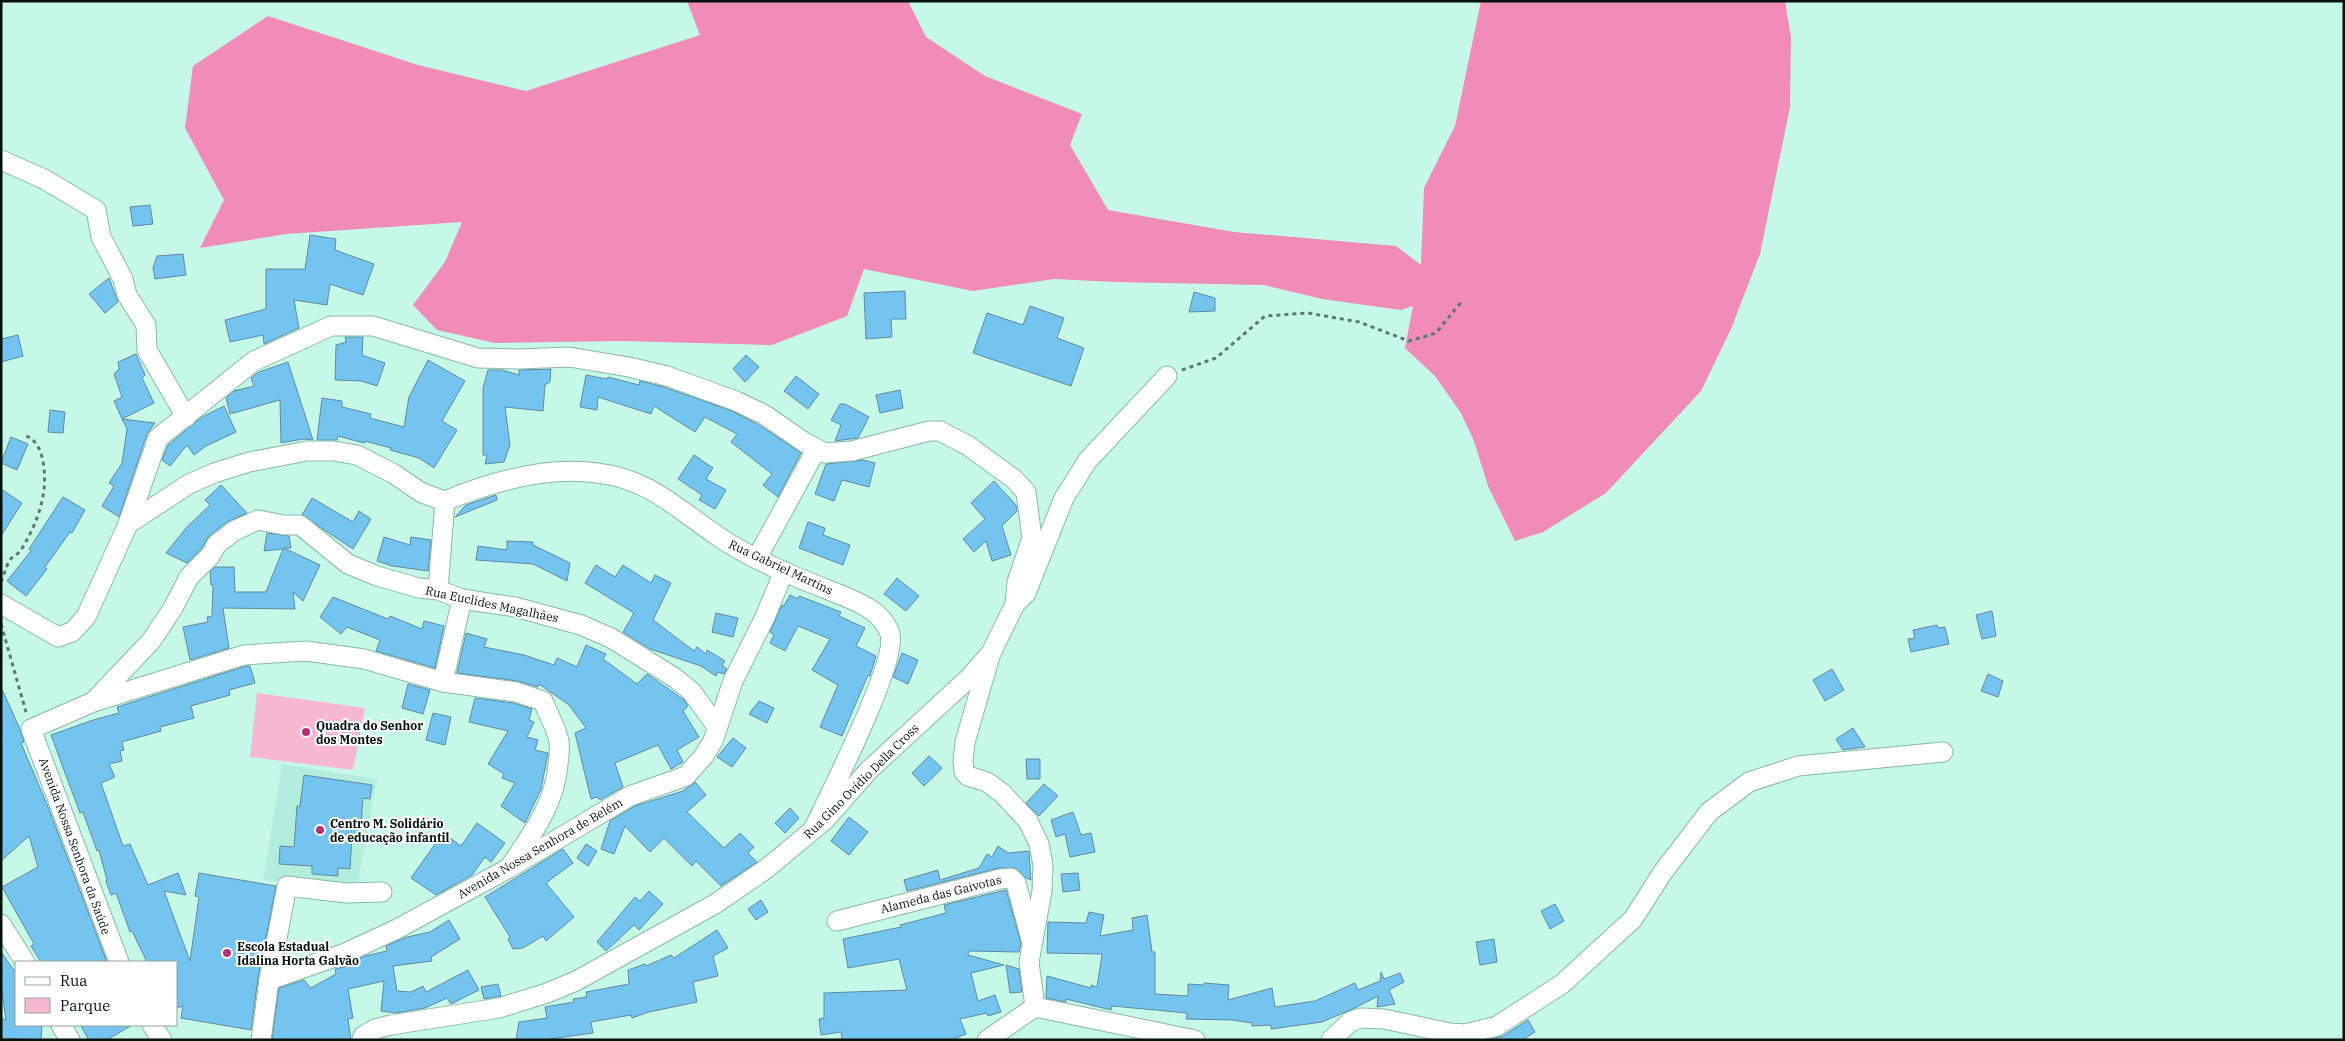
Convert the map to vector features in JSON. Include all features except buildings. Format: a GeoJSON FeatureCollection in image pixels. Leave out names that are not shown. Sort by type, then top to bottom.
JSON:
{"type":"FeatureCollection","features":[{"type":"Feature","properties":{"kind":"street"},"geometry":{"type":"LineString","coordinates":[[1,160],[44,179],[96,210],[101,237],[123,279],[127,295],[146,325],[147,350],[186,417]]}},
{"type":"Feature","properties":{"kind":"street"},"geometry":{"type":"LineString","coordinates":[[1,604],[58,637],[72,632],[86,617],[95,601],[128,524],[158,438],[254,361],[332,326],[357,325],[373,326],[478,358],[569,357],[629,366],[667,376],[743,404],[765,415],[816,450],[825,453],[843,452],[918,433],[940,431],[953,436],[986,457],[1014,479],[1026,492],[1030,509],[1032,538],[1017,582],[1015,604]]}},
{"type":"Feature","properties":{"kind":"street","name":"Rua Gino Ovídio Della Cross"},"geometry":{"type":"LineString","coordinates":[[362,1040],[363,1036],[376,1029],[413,1021],[499,1008],[548,993],[576,981],[715,904],[766,869],[813,830],[869,770],[969,678],[991,653],[1015,604],[1026,593],[1064,498],[1088,460],[1167,376]]}},
{"type":"Feature","properties":{"kind":"street"},"geometry":{"type":"LineString","coordinates":[[757,558],[816,450]]}},
{"type":"Feature","properties":{"kind":"street"},"geometry":{"type":"LineString","coordinates":[[128,524],[189,484],[249,462],[307,451],[333,451],[357,455],[394,474],[422,493],[445,501],[438,590]]}},
{"type":"Feature","properties":{"kind":"street","name":"Rua Gabriel Martins"},"geometry":{"type":"LineString","coordinates":[[445,501],[471,490],[511,479],[561,472],[596,473],[634,482],[653,491],[696,519],[718,537],[784,571],[863,604],[880,616],[890,635],[890,653],[880,684],[813,830]]}},
{"type":"Feature","properties":{"kind":"street","name":"Rua Euclides Magalhães"},"geometry":{"type":"LineString","coordinates":[[93,702],[151,641],[174,608],[189,577],[211,555],[216,545],[239,528],[258,520],[300,525],[348,564],[377,576],[419,588],[438,590],[462,599],[506,605],[554,616],[611,638],[675,678],[692,692],[717,727]]}},
{"type":"Feature","properties":{"kind":"street","name":"Avenida Nossa Senhora de Belém"},"geometry":{"type":"LineString","coordinates":[[269,980],[321,963],[384,936],[509,868],[630,796],[686,776],[703,757],[713,741],[733,681],[765,617],[784,571]]}},
{"type":"Feature","properties":{"kind":"street"},"geometry":{"type":"LineString","coordinates":[[443,682],[462,599]]}},
{"type":"Feature","properties":{"kind":"street"},"geometry":{"type":"LineString","coordinates":[[31,729],[93,702],[244,656],[290,652],[306,651],[364,659],[443,682],[516,692],[542,701],[555,727],[559,743],[557,779],[550,802],[509,868]]}},
{"type":"Feature","properties":{"kind":"street"},"geometry":{"type":"LineString","coordinates":[[991,653],[965,742],[964,772],[969,777],[990,783],[1002,793],[1028,821],[1039,844],[1043,882],[1029,962],[1035,1007]]}},
{"type":"Feature","properties":{"kind":"street","name":"Avenida Nossa Senhora da Saúde"},"geometry":{"type":"LineString","coordinates":[[31,729],[119,961]]}},
{"type":"Feature","properties":{"kind":"street"},"geometry":{"type":"LineString","coordinates":[[1331,1040],[1350,1022],[1361,1018],[1384,1019],[1450,1033],[1474,1032],[1496,1026],[1562,984],[1633,919],[1663,872],[1709,812],[1749,782],[1798,766],[1943,752]]}},
{"type":"Feature","properties":{"kind":"street","name":"Alameda das Gaivotas"},"geometry":{"type":"LineString","coordinates":[[837,922],[1000,879],[1011,878],[1016,883],[1032,940]]}},
{"type":"Feature","properties":{"kind":"street"},"geometry":{"type":"LineString","coordinates":[[261,1040],[269,980],[287,886],[346,893],[382,892]]}},
{"type":"Feature","properties":{"kind":"street"},"geometry":{"type":"LineString","coordinates":[[1,924],[24,961]]}},
{"type":"Feature","properties":{"kind":"street"},"geometry":{"type":"LineString","coordinates":[[987,1040],[1035,1007],[1195,1040]]}},
{"type":"Feature","properties":{"kind":"street"},"geometry":{"type":"LineString","coordinates":[[62,1026],[70,1040]]}},
{"type":"Feature","properties":{"kind":"street"},"geometry":{"type":"LineString","coordinates":[[153,1026],[162,1040]]}},
{"type":"Feature","properties":{"kind":"path"},"geometry":{"type":"LineString","coordinates":[[1167,376],[1216,358],[1265,316],[1308,313],[1359,322],[1409,341],[1436,333],[1462,302]]}},
{"type":"Feature","properties":{"kind":"path"},"geometry":{"type":"LineString","coordinates":[[1,582],[10,559],[20,553],[36,520],[44,493],[45,473],[41,452],[33,439],[24,435]]}},
{"type":"Feature","properties":{"kind":"path"},"geometry":{"type":"LineString","coordinates":[[1,624],[31,729]]}},
{"type":"Feature","properties":{"kind":"shaded area"},"geometry":{"type":"Polygon","coordinates":[[[687,1],[908,1],[926,37],[985,76],[1082,114],[1070,145],[1108,210],[1234,232],[1396,246],[1421,265],[1424,188],[1455,126],[1481,1],[1785,1],[1791,37],[1790,107],[1760,254],[1731,329],[1701,391],[1606,493],[1543,532],[1515,541],[1488,486],[1474,441],[1461,413],[1435,376],[1405,348],[1413,306],[1401,310],[1322,299],[1264,285],[1054,279],[973,291],[864,269],[847,316],[772,345],[622,341],[495,343],[437,330],[413,305],[445,262],[462,222],[286,234],[200,248],[224,200],[185,128],[193,66],[268,16],[418,65],[526,91],[700,35],[687,1]]]}},
{"type":"Feature","properties":{"kind":"shaded area","name":"Centro M. Solidário de educação infantil"},"geometry":{"type":"Polygon","coordinates":[[[282,764],[377,779],[357,887],[263,880],[282,764]]]}},
{"type":"Feature","properties":{"kind":"green space","name":"Quadra do Senhor dos Montes"},"geometry":{"type":"Polygon","coordinates":[[[257,693],[365,708],[353,770],[250,757],[257,693]]]}},
{"type":"Feature","properties":{"kind":"place","name":"Quadra do Senhor dos Montes"},"geometry":{"type":"Point","coordinates":[306,732]}},
{"type":"Feature","properties":{"kind":"place","name":"Centro M. Solidário de educação infantil"},"geometry":{"type":"Point","coordinates":[320,830]}},
{"type":"Feature","properties":{"kind":"place","name":"Escola Estadual Idalina Horta Galvão"},"geometry":{"type":"Point","coordinates":[227,953]}}]}
